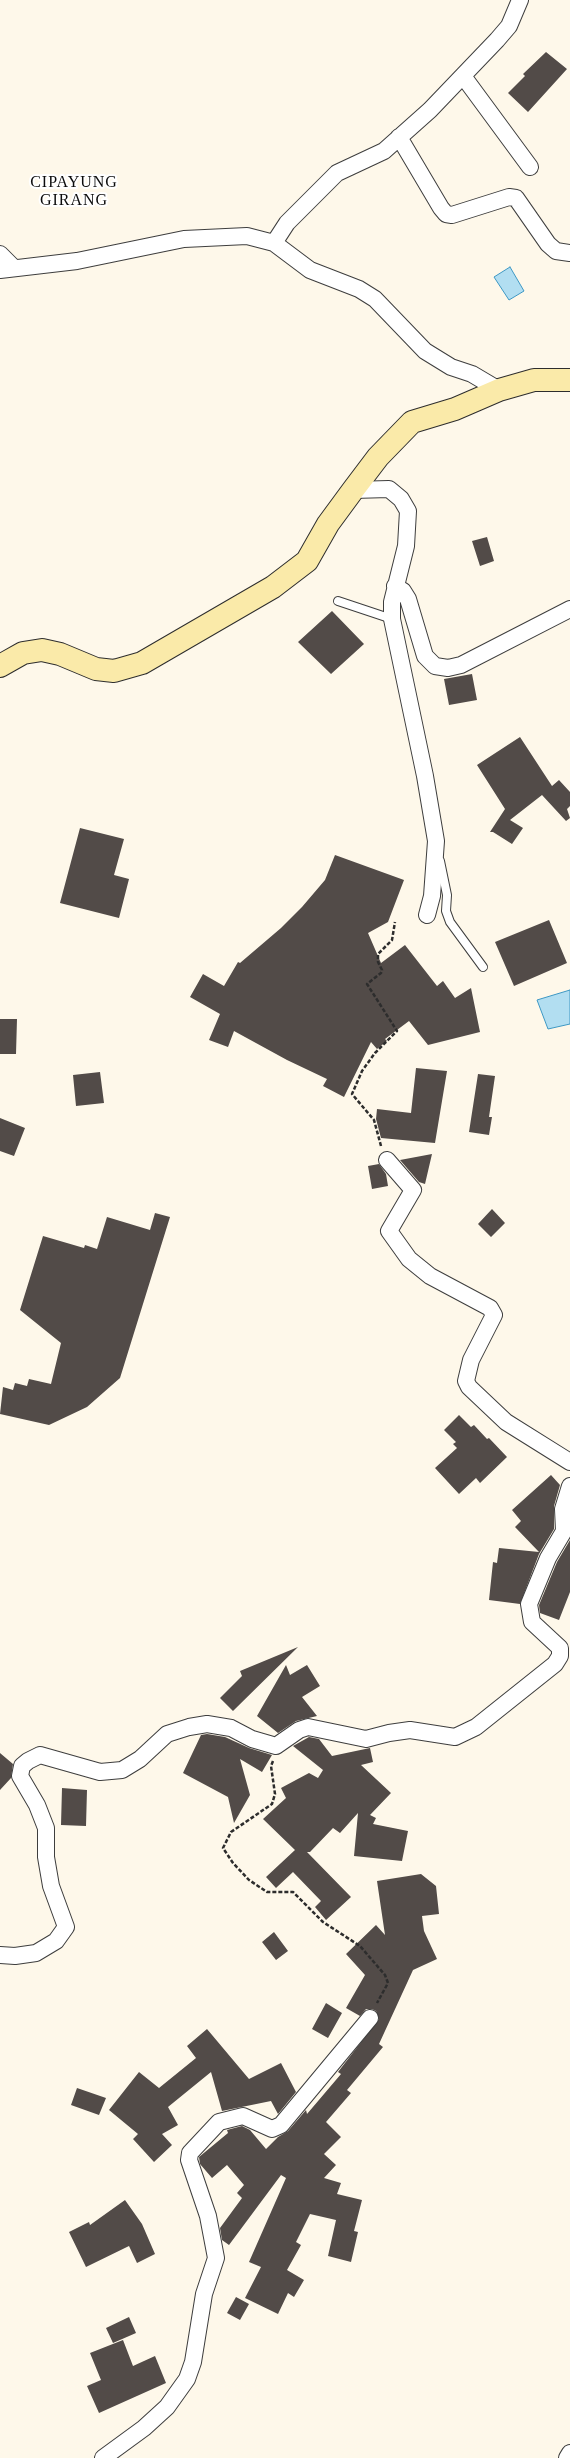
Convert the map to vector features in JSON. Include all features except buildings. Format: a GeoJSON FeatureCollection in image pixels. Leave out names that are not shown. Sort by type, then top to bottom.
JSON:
{"type":"FeatureCollection","features":[{"type":"Feature","properties":{"kind":"street"},"geometry":{"type":"LineString","coordinates":[[274,243],[287,223],[337,173],[384,151],[463,76],[508,26],[520,0]]}},
{"type":"Feature","properties":{"kind":"street"},"geometry":{"type":"LineString","coordinates":[[463,76],[530,166]]}},
{"type":"Feature","properties":{"kind":"street"},"geometry":{"type":"LineString","coordinates":[[400,137],[441,208],[446,214],[452,216],[509,197],[516,198],[548,244],[556,251],[570,253]]}},
{"type":"Feature","properties":{"kind":"street"},"geometry":{"type":"LineString","coordinates":[[0,254],[7,269],[77,261],[184,239],[247,236],[274,243],[310,270],[341,281],[374,299],[402,329],[436,359],[472,374],[499,390]]}},
{"type":"Feature","properties":{"kind":"street"},"geometry":{"type":"LineString","coordinates":[[0,666],[23,653],[42,650],[60,654],[96,669],[114,671],[142,663],[232,612],[288,577],[307,561],[328,524],[353,490],[378,457],[412,422],[455,410],[499,390],[534,380],[570,380]]}},
{"type":"Feature","properties":{"kind":"street"},"geometry":{"type":"LineString","coordinates":[[353,490],[389,489],[401,499],[408,511],[406,546],[395,586],[392,602],[392,619],[425,776],[436,841],[432,896],[427,915]]}},
{"type":"Feature","properties":{"kind":"street"},"geometry":{"type":"LineString","coordinates":[[395,586],[404,591],[408,599],[425,656],[435,666],[442,667],[461,665],[570,609]]}},
{"type":"Feature","properties":{"kind":"street"},"geometry":{"type":"LineString","coordinates":[[387,1160],[413,1190],[389,1231],[409,1259],[430,1276],[490,1308],[494,1315],[471,1360],[466,1381],[469,1387],[506,1422],[570,1462]]}},
{"type":"Feature","properties":{"kind":"street"},"geometry":{"type":"LineString","coordinates":[[0,1956],[15,1956],[36,1953],[56,1941],[66,1927],[51,1886],[46,1857],[46,1828],[37,1805],[20,1776],[22,1766],[28,1761],[40,1755],[100,1772],[122,1770],[140,1759],[167,1734],[189,1726],[207,1724],[231,1728],[252,1739],[272,1746],[279,1746],[299,1730],[308,1727],[366,1739],[389,1733],[410,1730],[455,1737],[476,1727],[554,1664],[560,1656],[560,1648],[532,1622],[529,1604],[548,1558],[564,1530],[563,1509],[570,1486]]}},
{"type":"Feature","properties":{"kind":"street"},"geometry":{"type":"LineString","coordinates":[[104,2458],[144,2428],[167,2407],[188,2379],[193,2362],[204,2294],[216,2258],[208,2216],[190,2160],[190,2153],[218,2122],[243,2116],[272,2129],[281,2125],[370,2018]]}},
{"type":"Feature","properties":{"kind":"street"},"geometry":{"type":"LineString","coordinates":[[567,2458],[570,2453]]}},
{"type":"Feature","properties":{"kind":"lane"},"geometry":{"type":"LineString","coordinates":[[338,601],[392,619]]}},
{"type":"Feature","properties":{"kind":"lane"},"geometry":{"type":"LineString","coordinates":[[436,841],[447,895],[446,911],[450,922],[483,967]]}},
{"type":"Feature","properties":{"kind":"path"},"geometry":{"type":"LineString","coordinates":[[387,1160],[376,1134],[374,1120],[352,1094],[362,1071],[375,1053],[397,1031],[367,984],[381,973],[382,970],[378,962],[378,954],[392,940],[395,922]]}},
{"type":"Feature","properties":{"kind":"path"},"geometry":{"type":"LineString","coordinates":[[279,1746],[271,1766],[275,1794],[272,1804],[231,1832],[223,1848],[232,1863],[249,1880],[267,1892],[293,1892],[322,1922],[360,1946],[385,1975],[388,1983],[370,2018]]}},
{"type":"Feature","properties":{"kind":"water"},"geometry":{"type":"Polygon","coordinates":[[[510,267],[524,291],[509,300],[494,277],[510,267]]]}},
{"type":"Feature","properties":{"kind":"water"},"geometry":{"type":"Polygon","coordinates":[[[570,990],[570,1024],[548,1029],[537,1000],[570,990]]]}},
{"type":"Feature","properties":{"kind":"district","name":"CIPAYUNG GIRANG"},"geometry":{"type":"Point","coordinates":[74,192]}}]}
